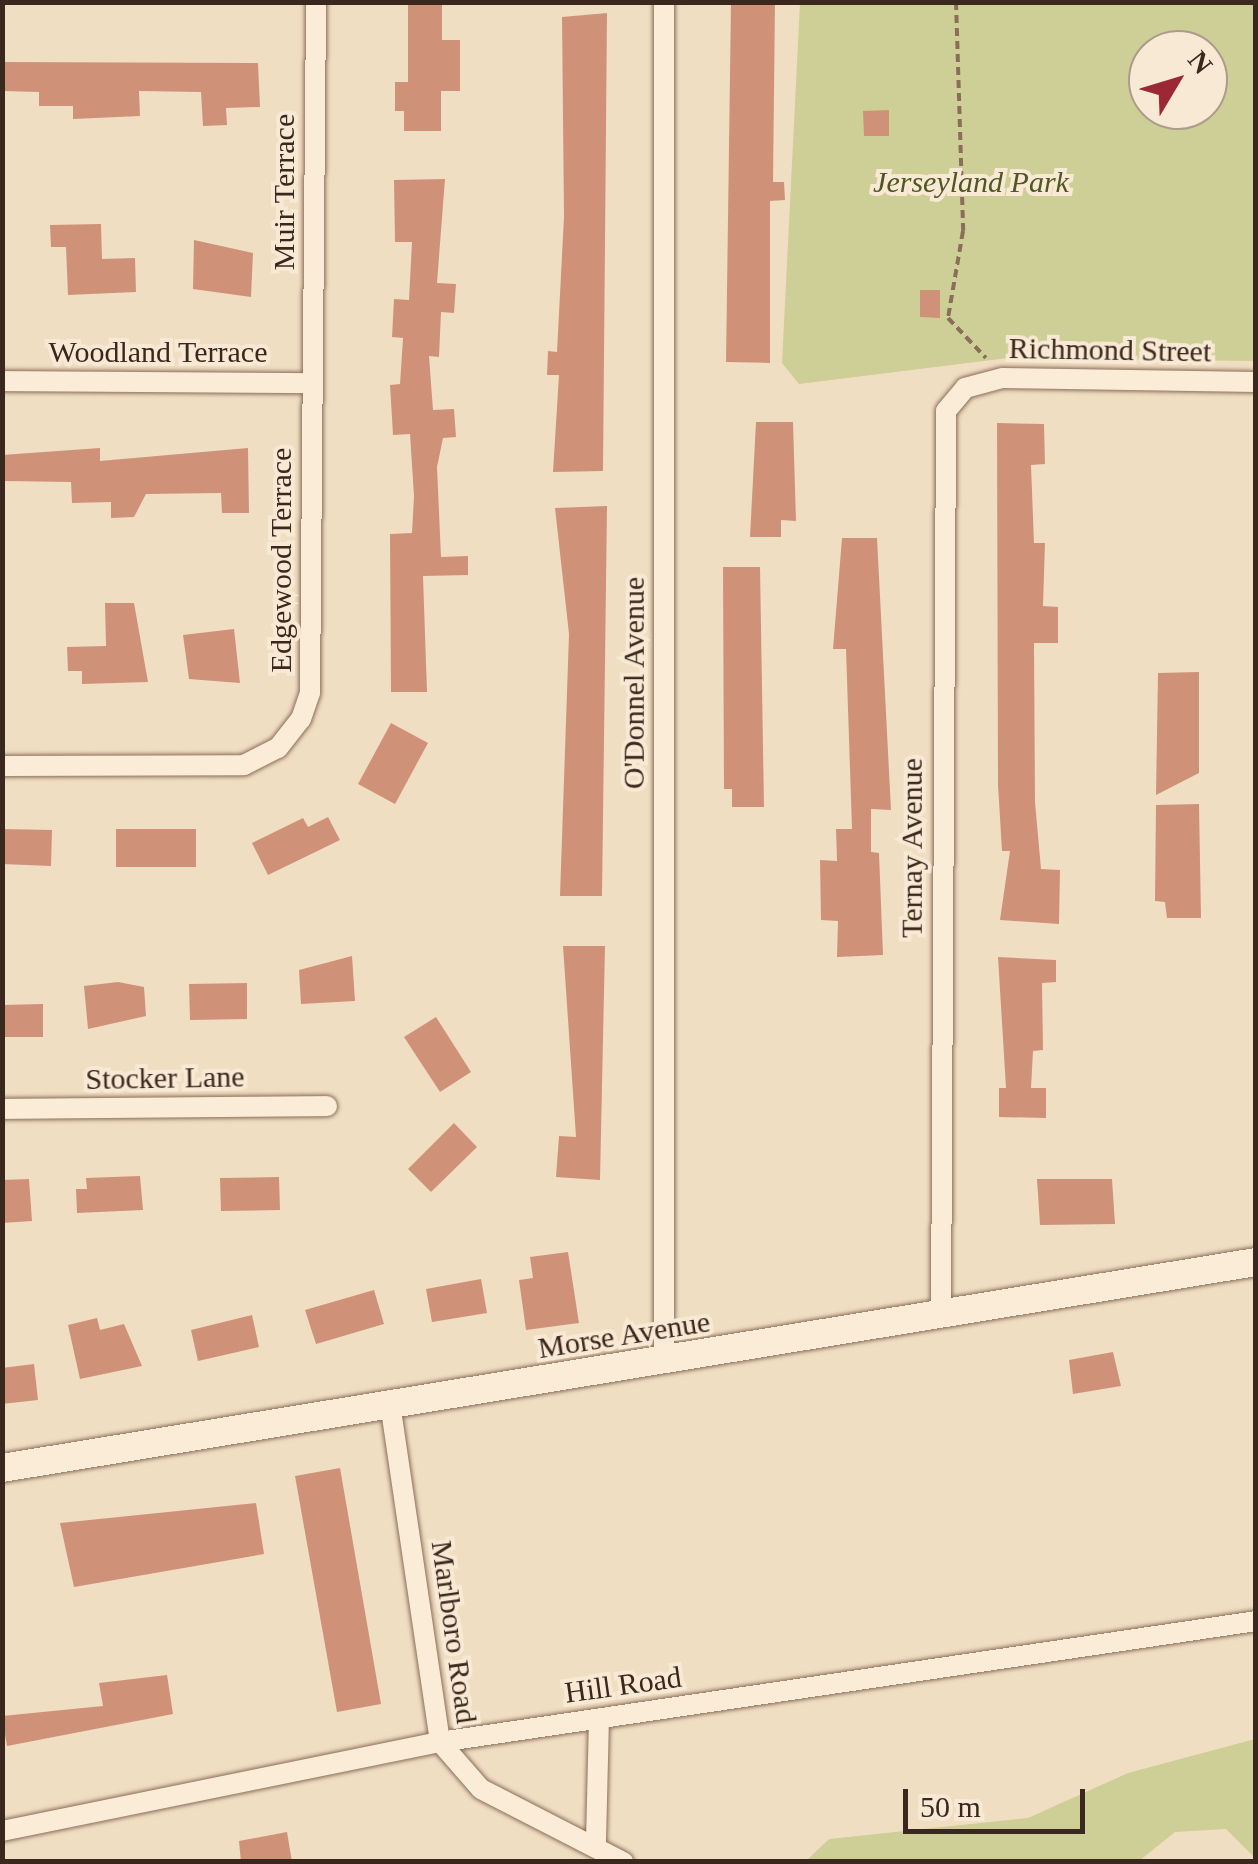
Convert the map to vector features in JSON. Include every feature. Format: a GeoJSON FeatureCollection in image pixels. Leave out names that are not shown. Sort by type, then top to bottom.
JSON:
{"type":"FeatureCollection","features":[{"type":"Feature","properties":{"kind":"street","name":"Muir Terrace"},"geometry":{"type":"LineString","coordinates":[[313,383],[316,2]]}},
{"type":"Feature","properties":{"kind":"street","name":"O'Donnel Avenue"},"geometry":{"type":"LineString","coordinates":[[664,2],[664,1363]]}},
{"type":"Feature","properties":{"kind":"street","name":"Richmond Street"},"geometry":{"type":"LineString","coordinates":[[965,388],[1004,378],[1256,382]]}},
{"type":"Feature","properties":{"kind":"street","name":"Woodland Terrace"},"geometry":{"type":"LineString","coordinates":[[2,381],[313,383]]}},
{"type":"Feature","properties":{"kind":"street","name":"Edgewood Terrace"},"geometry":{"type":"LineString","coordinates":[[2,766],[244,765],[291,735],[310,693],[313,383]]}},
{"type":"Feature","properties":{"kind":"street","name":"Ternay Avenue"},"geometry":{"type":"LineString","coordinates":[[941,1316],[944,430],[965,388]]}},
{"type":"Feature","properties":{"kind":"street","name":"Stocker Lane"},"geometry":{"type":"LineString","coordinates":[[2,1109],[328,1106]]}},
{"type":"Feature","properties":{"kind":"street","name":"Morse Avenue"},"geometry":{"type":"LineString","coordinates":[[2,1468],[664,1363],[1256,1262]]}},
{"type":"Feature","properties":{"kind":"street","name":"Marlboro Road"},"geometry":{"type":"LineString","coordinates":[[390,1404],[440,1742],[481,1789],[596,1841],[623,1862]]}},
{"type":"Feature","properties":{"kind":"street","name":"Hill Road"},"geometry":{"type":"LineString","coordinates":[[2,1831],[440,1742],[1256,1621]]}},
{"type":"Feature","properties":{"kind":"street"},"geometry":{"type":"LineString","coordinates":[[596,1841],[604,1804],[599,1719]]}},
{"type":"Feature","properties":{"kind":"path"},"geometry":{"type":"LineString","coordinates":[[956,2],[963,230],[948,318],[1004,378]]}},
{"type":"Feature","properties":{"kind":"green space","name":"Jerseyland Park"},"geometry":{"type":"Polygon","coordinates":[[[800,3],[1255,3],[1255,361],[1008,358],[799,384],[782,363],[800,3]]]}},
{"type":"Feature","properties":{"kind":"green space"},"geometry":{"type":"Polygon","coordinates":[[[1255,1739],[1255,1858],[1226,1829],[1175,1832],[1139,1861],[806,1861],[829,1839],[1028,1818],[1128,1773],[1255,1739]]]}},
{"type":"Feature","properties":{"kind":"building"},"geometry":{"type":"Polygon","coordinates":[[[408,2],[442,2],[442,40],[460,40],[460,91],[441,91],[441,131],[404,131],[404,111],[395,111],[395,82],[408,82],[408,2]]]}},
{"type":"Feature","properties":{"kind":"building"},"geometry":{"type":"Polygon","coordinates":[[[731,2],[775,2],[773,182],[784,182],[785,200],[770,201],[770,363],[726,362],[731,2]]]}},
{"type":"Feature","properties":{"kind":"building"},"geometry":{"type":"Polygon","coordinates":[[[607,13],[603,471],[553,472],[559,375],[547,375],[548,351],[557,352],[564,217],[562,17],[607,13]]]}},
{"type":"Feature","properties":{"kind":"building"},"geometry":{"type":"Polygon","coordinates":[[[2,62],[258,63],[260,107],[226,108],[227,125],[203,126],[201,92],[139,91],[140,116],[73,119],[73,106],[39,106],[39,92],[2,91],[2,62]]]}},
{"type":"Feature","properties":{"kind":"building"},"geometry":{"type":"Polygon","coordinates":[[[889,110],[889,136],[864,136],[863,111],[889,110]]]}},
{"type":"Feature","properties":{"kind":"building"},"geometry":{"type":"Polygon","coordinates":[[[445,179],[437,283],[456,284],[454,313],[441,312],[439,357],[429,356],[433,410],[454,409],[456,437],[443,438],[437,467],[441,557],[468,556],[468,575],[423,576],[427,692],[391,692],[390,534],[412,533],[414,496],[410,434],[393,435],[390,385],[400,384],[403,338],[392,337],[394,299],[409,300],[412,242],[395,242],[394,180],[445,179]]]}},
{"type":"Feature","properties":{"kind":"building"},"geometry":{"type":"Polygon","coordinates":[[[101,224],[102,259],[135,258],[136,292],[68,295],[66,247],[51,247],[50,225],[101,224]]]}},
{"type":"Feature","properties":{"kind":"building"},"geometry":{"type":"Polygon","coordinates":[[[194,240],[253,253],[251,297],[193,289],[194,240]]]}},
{"type":"Feature","properties":{"kind":"building"},"geometry":{"type":"Polygon","coordinates":[[[920,290],[940,290],[940,318],[920,317],[920,290]]]}},
{"type":"Feature","properties":{"kind":"building"},"geometry":{"type":"Polygon","coordinates":[[[756,422],[793,422],[796,521],[781,520],[781,537],[750,537],[756,422]]]}},
{"type":"Feature","properties":{"kind":"building"},"geometry":{"type":"Polygon","coordinates":[[[997,423],[1044,424],[1045,464],[1031,465],[1034,543],[1045,543],[1043,606],[1058,607],[1058,643],[1034,643],[1035,802],[1041,869],[1060,870],[1059,924],[1000,920],[1010,851],[1002,851],[998,785],[997,423]]]}},
{"type":"Feature","properties":{"kind":"building"},"geometry":{"type":"Polygon","coordinates":[[[100,448],[100,461],[248,448],[249,513],[222,513],[221,493],[146,494],[134,517],[111,518],[111,502],[72,503],[71,482],[2,481],[2,455],[100,448]]]}},
{"type":"Feature","properties":{"kind":"building"},"geometry":{"type":"Polygon","coordinates":[[[607,506],[602,896],[560,896],[569,634],[555,508],[607,506]]]}},
{"type":"Feature","properties":{"kind":"building"},"geometry":{"type":"Polygon","coordinates":[[[842,538],[877,538],[891,810],[871,809],[871,852],[879,853],[883,955],[837,957],[838,921],[821,920],[820,860],[837,861],[836,829],[852,829],[846,649],[833,649],[842,538]]]}},
{"type":"Feature","properties":{"kind":"building"},"geometry":{"type":"Polygon","coordinates":[[[723,567],[760,567],[764,807],[732,807],[732,789],[724,789],[723,567]]]}},
{"type":"Feature","properties":{"kind":"building"},"geometry":{"type":"Polygon","coordinates":[[[105,603],[134,603],[148,682],[82,684],[82,671],[68,671],[67,647],[106,646],[105,603]]]}},
{"type":"Feature","properties":{"kind":"building"},"geometry":{"type":"Polygon","coordinates":[[[234,629],[240,683],[189,679],[183,635],[234,629]]]}},
{"type":"Feature","properties":{"kind":"building"},"geometry":{"type":"Polygon","coordinates":[[[1199,672],[1199,773],[1156,795],[1158,673],[1199,672]]]}},
{"type":"Feature","properties":{"kind":"building"},"geometry":{"type":"Polygon","coordinates":[[[391,723],[428,743],[395,804],[358,784],[391,723]]]}},
{"type":"Feature","properties":{"kind":"building"},"geometry":{"type":"Polygon","coordinates":[[[1199,804],[1201,918],[1167,918],[1165,902],[1155,901],[1156,805],[1199,804]]]}},
{"type":"Feature","properties":{"kind":"building"},"geometry":{"type":"Polygon","coordinates":[[[328,817],[340,840],[268,875],[252,843],[303,818],[308,827],[328,817]]]}},
{"type":"Feature","properties":{"kind":"building"},"geometry":{"type":"Polygon","coordinates":[[[2,829],[52,830],[51,866],[2,864],[2,829]]]}},
{"type":"Feature","properties":{"kind":"building"},"geometry":{"type":"Polygon","coordinates":[[[116,829],[196,829],[196,867],[116,867],[116,829]]]}},
{"type":"Feature","properties":{"kind":"building"},"geometry":{"type":"Polygon","coordinates":[[[563,946],[605,946],[600,1180],[556,1177],[559,1136],[576,1137],[563,946]]]}},
{"type":"Feature","properties":{"kind":"building"},"geometry":{"type":"Polygon","coordinates":[[[352,956],[355,1001],[301,1004],[299,970],[352,956]]]}},
{"type":"Feature","properties":{"kind":"building"},"geometry":{"type":"Polygon","coordinates":[[[998,957],[1056,960],[1056,982],[1042,983],[1043,1050],[1033,1051],[1031,1088],[1046,1088],[1046,1118],[999,1117],[999,1088],[1006,1088],[998,957]]]}},
{"type":"Feature","properties":{"kind":"building"},"geometry":{"type":"Polygon","coordinates":[[[118,982],[144,987],[146,1016],[88,1029],[84,986],[118,982]]]}},
{"type":"Feature","properties":{"kind":"building"},"geometry":{"type":"Polygon","coordinates":[[[247,983],[247,1019],[190,1020],[189,984],[247,983]]]}},
{"type":"Feature","properties":{"kind":"building"},"geometry":{"type":"Polygon","coordinates":[[[43,1004],[43,1037],[2,1037],[2,1005],[43,1004]]]}},
{"type":"Feature","properties":{"kind":"building"},"geometry":{"type":"Polygon","coordinates":[[[436,1017],[471,1072],[440,1092],[404,1037],[436,1017]]]}},
{"type":"Feature","properties":{"kind":"building"},"geometry":{"type":"Polygon","coordinates":[[[454,1123],[477,1147],[431,1192],[408,1169],[454,1123]]]}},
{"type":"Feature","properties":{"kind":"building"},"geometry":{"type":"Polygon","coordinates":[[[140,1176],[143,1210],[77,1213],[76,1189],[87,1189],[86,1178],[140,1176]]]}},
{"type":"Feature","properties":{"kind":"building"},"geometry":{"type":"Polygon","coordinates":[[[279,1177],[280,1210],[221,1211],[220,1178],[279,1177]]]}},
{"type":"Feature","properties":{"kind":"building"},"geometry":{"type":"Polygon","coordinates":[[[29,1179],[32,1221],[2,1223],[2,1180],[29,1179]]]}},
{"type":"Feature","properties":{"kind":"building"},"geometry":{"type":"Polygon","coordinates":[[[1037,1179],[1112,1179],[1115,1224],[1040,1225],[1037,1179]]]}},
{"type":"Feature","properties":{"kind":"building"},"geometry":{"type":"Polygon","coordinates":[[[568,1252],[579,1323],[526,1330],[519,1280],[533,1278],[530,1257],[568,1252]]]}},
{"type":"Feature","properties":{"kind":"building"},"geometry":{"type":"Polygon","coordinates":[[[481,1279],[487,1313],[432,1322],[426,1289],[481,1279]]]}},
{"type":"Feature","properties":{"kind":"building"},"geometry":{"type":"Polygon","coordinates":[[[374,1290],[384,1324],[316,1344],[305,1310],[374,1290]]]}},
{"type":"Feature","properties":{"kind":"building"},"geometry":{"type":"Polygon","coordinates":[[[252,1315],[259,1347],[198,1361],[191,1330],[252,1315]]]}},
{"type":"Feature","properties":{"kind":"building"},"geometry":{"type":"Polygon","coordinates":[[[97,1318],[100,1330],[124,1324],[142,1366],[80,1379],[68,1325],[97,1318]]]}},
{"type":"Feature","properties":{"kind":"building"},"geometry":{"type":"Polygon","coordinates":[[[1113,1352],[1121,1386],[1073,1394],[1069,1360],[1113,1352]]]}},
{"type":"Feature","properties":{"kind":"building"},"geometry":{"type":"Polygon","coordinates":[[[34,1364],[38,1400],[2,1404],[2,1368],[34,1364]]]}},
{"type":"Feature","properties":{"kind":"building"},"geometry":{"type":"Polygon","coordinates":[[[340,1468],[381,1704],[337,1712],[295,1476],[340,1468]]]}},
{"type":"Feature","properties":{"kind":"building"},"geometry":{"type":"Polygon","coordinates":[[[256,1503],[264,1554],[74,1587],[60,1523],[256,1503]]]}},
{"type":"Feature","properties":{"kind":"building"},"geometry":{"type":"Polygon","coordinates":[[[167,1675],[173,1714],[7,1746],[2,1716],[103,1706],[99,1683],[167,1675]]]}},
{"type":"Feature","properties":{"kind":"building"},"geometry":{"type":"Polygon","coordinates":[[[287,1832],[292,1862],[241,1862],[239,1841],[287,1832]]]}}]}
